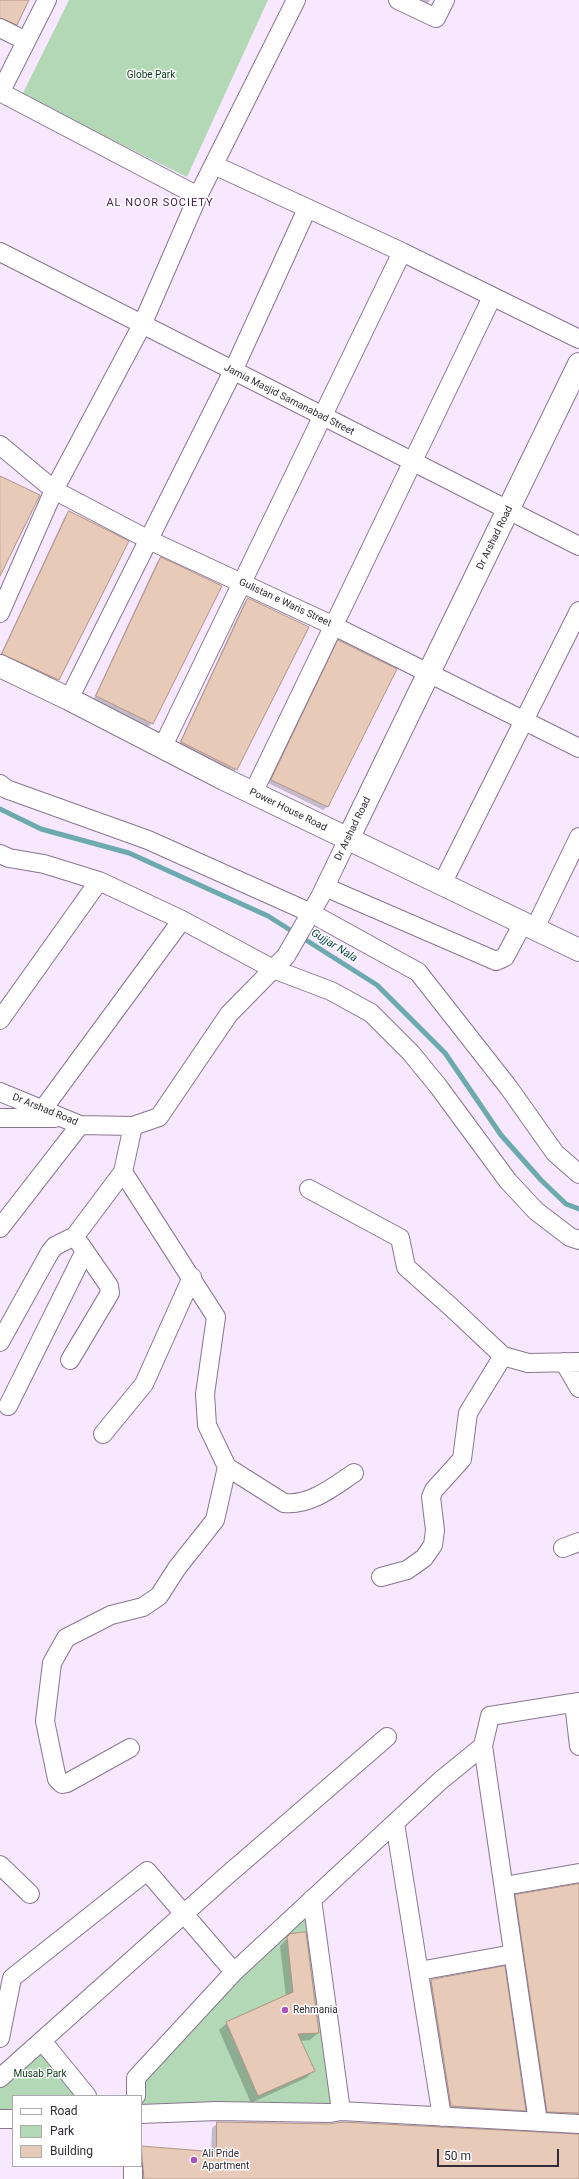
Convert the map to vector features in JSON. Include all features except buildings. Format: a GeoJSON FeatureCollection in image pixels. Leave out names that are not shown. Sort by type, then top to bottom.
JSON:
{"type":"FeatureCollection","features":[{"type":"Feature","properties":{"kind":"street"},"geometry":{"type":"LineString","coordinates":[[47,0],[0,92],[198,196]]}},
{"type":"Feature","properties":{"kind":"street"},"geometry":{"type":"LineString","coordinates":[[0,613],[54,490],[142,324],[198,196],[296,0]]}},
{"type":"Feature","properties":{"kind":"street"},"geometry":{"type":"LineString","coordinates":[[398,0],[436,18],[444,0]]}},
{"type":"Feature","properties":{"kind":"street"},"geometry":{"type":"LineString","coordinates":[[0,28],[26,41]]}},
{"type":"Feature","properties":{"kind":"street"},"geometry":{"type":"LineString","coordinates":[[214,165],[402,252],[492,298],[579,339]]}},
{"type":"Feature","properties":{"kind":"street"},"geometry":{"type":"LineString","coordinates":[[70,699],[233,371],[307,208]]}},
{"type":"Feature","properties":{"kind":"street","name":"Jamia Masjid Samanabad Street"},"geometry":{"type":"LineString","coordinates":[[0,252],[579,546]]}},
{"type":"Feature","properties":{"kind":"street"},"geometry":{"type":"LineString","coordinates":[[162,748],[402,252]]}},
{"type":"Feature","properties":{"kind":"street"},"geometry":{"type":"LineString","coordinates":[[253,793],[492,298]]}},
{"type":"Feature","properties":{"kind":"street","name":"Dr Arshad Road"},"geometry":{"type":"LineString","coordinates":[[0,1092],[72,1121],[133,1126],[159,1117],[229,1014],[286,956],[293,945],[325,887],[579,364]]}},
{"type":"Feature","properties":{"kind":"street","name":"Gulistan e Waris Street"},"geometry":{"type":"LineString","coordinates":[[0,446],[54,490],[149,540],[334,626],[579,748]]}},
{"type":"Feature","properties":{"kind":"street"},"geometry":{"type":"LineString","coordinates":[[442,884],[579,611]]}},
{"type":"Feature","properties":{"kind":"street","name":"Power House Road"},"geometry":{"type":"LineString","coordinates":[[0,666],[70,699],[162,748],[253,793],[579,950]]}},
{"type":"Feature","properties":{"kind":"street"},"geometry":{"type":"LineString","coordinates":[[0,784],[6,789],[148,840],[418,972],[509,1088],[555,1153],[579,1174]]}},
{"type":"Feature","properties":{"kind":"street"},"geometry":{"type":"LineString","coordinates":[[325,887],[496,961],[504,957],[529,926],[579,837]]}},
{"type":"Feature","properties":{"kind":"street"},"geometry":{"type":"LineString","coordinates":[[3,860],[44,864],[99,881],[182,920],[273,969],[331,991],[371,1013],[411,1053],[425,1070],[508,1181],[536,1211],[570,1237],[579,1240]]}},
{"type":"Feature","properties":{"kind":"street"},"geometry":{"type":"LineString","coordinates":[[0,1020],[99,881]]}},
{"type":"Feature","properties":{"kind":"street"},"geometry":{"type":"LineString","coordinates":[[43,1109],[182,920]]}},
{"type":"Feature","properties":{"kind":"street"},"geometry":{"type":"LineString","coordinates":[[0,1118],[72,1121]]}},
{"type":"Feature","properties":{"kind":"street"},"geometry":{"type":"LineString","coordinates":[[0,1228],[72,1121]]}},
{"type":"Feature","properties":{"kind":"street"},"geometry":{"type":"LineString","coordinates":[[8,1406],[80,1244],[123,1172],[133,1126]]}},
{"type":"Feature","properties":{"kind":"street"},"geometry":{"type":"LineString","coordinates":[[123,1172],[192,1277],[216,1317],[205,1394],[207,1425],[227,1467],[284,1503],[293,1504],[307,1501],[331,1489],[354,1473]]}},
{"type":"Feature","properties":{"kind":"street"},"geometry":{"type":"LineString","coordinates":[[310,1189],[400,1238],[406,1268],[451,1307],[502,1356],[528,1363],[571,1362],[579,1388]]}},
{"type":"Feature","properties":{"kind":"street"},"geometry":{"type":"LineString","coordinates":[[0,1342],[50,1252],[56,1246],[80,1244]]}},
{"type":"Feature","properties":{"kind":"street"},"geometry":{"type":"LineString","coordinates":[[70,1360],[110,1293],[109,1286],[80,1244]]}},
{"type":"Feature","properties":{"kind":"street"},"geometry":{"type":"LineString","coordinates":[[103,1434],[144,1384],[192,1277]]}},
{"type":"Feature","properties":{"kind":"street"},"geometry":{"type":"LineString","coordinates":[[381,1578],[407,1570],[424,1558],[433,1545],[435,1530],[431,1497],[434,1490],[462,1460],[468,1413],[502,1356]]}},
{"type":"Feature","properties":{"kind":"street"},"geometry":{"type":"LineString","coordinates":[[130,1748],[68,1783],[62,1784],[57,1779],[45,1721],[52,1663],[66,1638],[111,1615],[143,1607],[159,1596],[177,1568],[215,1520],[227,1467]]}},
{"type":"Feature","properties":{"kind":"street"},"geometry":{"type":"LineString","coordinates":[[538,2122],[483,1746],[490,1716],[577,1703],[579,1746]]}},
{"type":"Feature","properties":{"kind":"street"},"geometry":{"type":"LineString","coordinates":[[0,2078],[43,2042],[184,1914],[387,1737]]}},
{"type":"Feature","properties":{"kind":"street"},"geometry":{"type":"LineString","coordinates":[[136,2095],[136,2078],[234,1972],[440,1781],[483,1746]]}},
{"type":"Feature","properties":{"kind":"street"},"geometry":{"type":"LineString","coordinates":[[395,1823],[442,2117]]}},
{"type":"Feature","properties":{"kind":"street"},"geometry":{"type":"LineString","coordinates":[[0,1865],[30,1894]]}},
{"type":"Feature","properties":{"kind":"street"},"geometry":{"type":"LineString","coordinates":[[0,2038],[12,1978],[147,1871],[234,1972]]}},
{"type":"Feature","properties":{"kind":"street"},"geometry":{"type":"LineString","coordinates":[[504,1886],[579,1873]]}},
{"type":"Feature","properties":{"kind":"street"},"geometry":{"type":"LineString","coordinates":[[312,1899],[341,2111]]}},
{"type":"Feature","properties":{"kind":"street"},"geometry":{"type":"LineString","coordinates":[[419,1971],[513,1954]]}},
{"type":"Feature","properties":{"kind":"street"},"geometry":{"type":"LineString","coordinates":[[43,2042],[86,2095]]}},
{"type":"Feature","properties":{"kind":"street"},"geometry":{"type":"LineString","coordinates":[[142,2114],[217,2111],[330,2113],[341,2111],[579,2124]]}},
{"type":"Feature","properties":{"kind":"street"},"geometry":{"type":"LineString","coordinates":[[0,2119],[12,2119]]}},
{"type":"Feature","properties":{"kind":"street"},"geometry":{"type":"LineString","coordinates":[[133,2167],[133,2179]]}},
{"type":"Feature","properties":{"kind":"green space","name":"Globe Park"},"geometry":{"type":"Polygon","coordinates":[[[69,0],[268,0],[187,177],[22,95],[69,0]]]}},
{"type":"Feature","properties":{"kind":"green space"},"geometry":{"type":"Polygon","coordinates":[[[312,1899],[341,2111],[142,2114],[142,2095],[141,2095],[136,2078],[312,1899]]]}},
{"type":"Feature","properties":{"kind":"green space","name":"Musab Park"},"geometry":{"type":"Polygon","coordinates":[[[43,2042],[86,2095],[12,2095],[12,2119],[0,2119],[0,2078],[43,2042]]]}},
{"type":"Feature","properties":{"kind":"waterway","name":"Gujjar Nala"},"geometry":{"type":"LineString","coordinates":[[0,809],[41,829],[129,853],[268,916],[377,985],[445,1053],[501,1135],[541,1180],[566,1204],[579,1209]]}},
{"type":"Feature","properties":{"kind":"place","name":"Rehmania"},"geometry":{"type":"Point","coordinates":[285,2010]}},
{"type":"Feature","properties":{"kind":"place","name":"Ali Pride Apartment"},"geometry":{"type":"Point","coordinates":[194,2160]}},
{"type":"Feature","properties":{"kind":"district","name":"AL NOOR SOCIETY"},"geometry":{"type":"Point","coordinates":[160,203]}}]}
